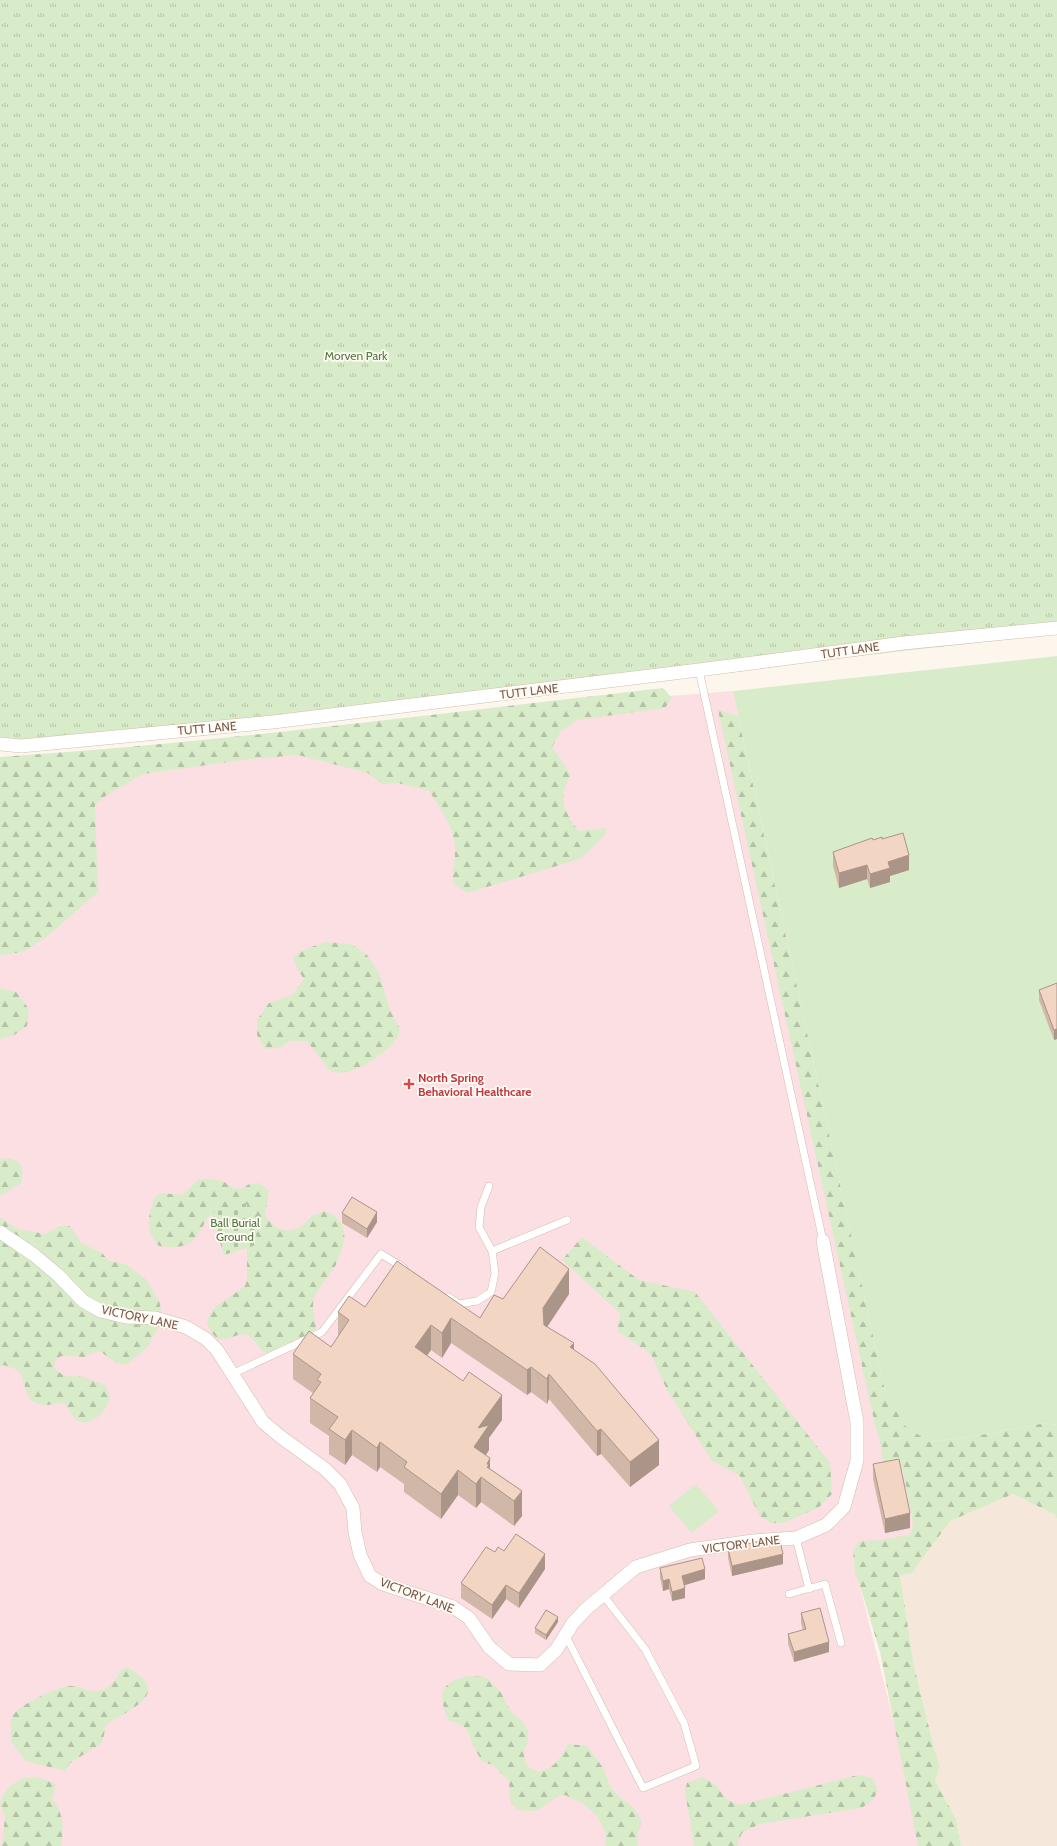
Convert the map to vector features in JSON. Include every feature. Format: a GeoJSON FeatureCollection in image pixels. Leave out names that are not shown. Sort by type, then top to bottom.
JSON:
{"type":"FeatureCollection","features":[{"type":"Feature","properties":{"kind":"street","name":"TUTT LANE"},"geometry":{"type":"LineString","coordinates":[[0,744],[21,746],[272,722],[699,670],[904,642],[1057,628]]}},
{"type":"Feature","properties":{"kind":"street","name":"VICTORY LANE"},"geometry":{"type":"LineString","coordinates":[[0,1232],[34,1255],[58,1275],[83,1301],[107,1312],[126,1317],[155,1318],[186,1327],[206,1338],[217,1350],[264,1422],[281,1437],[325,1469],[340,1484],[353,1508],[355,1532],[360,1555],[370,1576],[383,1584],[452,1607],[469,1618],[489,1647],[509,1664],[540,1664],[556,1650],[573,1623],[636,1567],[690,1550],[753,1541],[796,1538],[826,1525],[844,1507],[857,1461],[857,1422],[822,1242]]}},
{"type":"Feature","properties":{"kind":"lane"},"geometry":{"type":"LineString","coordinates":[[699,670],[822,1242]]}},
{"type":"Feature","properties":{"kind":"lane"},"geometry":{"type":"LineString","coordinates":[[440,1291],[459,1304],[477,1301],[491,1292],[495,1273],[492,1251],[479,1227],[481,1206],[489,1186]]}},
{"type":"Feature","properties":{"kind":"lane"},"geometry":{"type":"LineString","coordinates":[[492,1251],[567,1220]]}},
{"type":"Feature","properties":{"kind":"lane"},"geometry":{"type":"LineString","coordinates":[[232,1374],[322,1332],[381,1254],[407,1271]]}},
{"type":"Feature","properties":{"kind":"lane"},"geometry":{"type":"LineString","coordinates":[[796,1538],[809,1589]]}},
{"type":"Feature","properties":{"kind":"lane"},"geometry":{"type":"LineString","coordinates":[[789,1594],[825,1584],[841,1643]]}},
{"type":"Feature","properties":{"kind":"lane"},"geometry":{"type":"LineString","coordinates":[[566,1636],[643,1788],[696,1766],[684,1723],[645,1649],[603,1595]]}},
{"type":"Feature","properties":{"kind":"shaded area","name":"North Spring Behavioral Healthcare"},"geometry":{"type":"Polygon","coordinates":[[[733,691],[885,1391],[929,1442],[912,1573],[859,1583],[925,1846],[0,1846],[0,777],[656,697],[733,691]]]}},
{"type":"Feature","properties":{"kind":"shaded area"},"geometry":{"type":"Polygon","coordinates":[[[1013,1494],[1054,1514],[1057,1519],[1057,1846],[961,1846],[956,1819],[935,1780],[940,1766],[934,1748],[914,1666],[900,1574],[912,1573],[950,1521],[1013,1494]]]}},
{"type":"Feature","properties":{"kind":"green space","name":"Morven Park"},"geometry":{"type":"Polygon","coordinates":[[[0,0],[1057,0],[1057,634],[219,727],[0,745],[0,0]]]}},
{"type":"Feature","properties":{"kind":"green space"},"geometry":{"type":"Polygon","coordinates":[[[1057,656],[1057,1425],[1045,1423],[970,1437],[929,1442],[904,1425],[885,1391],[733,691],[1057,656]]]}},
{"type":"Feature","properties":{"kind":"green space"},"geometry":{"type":"Polygon","coordinates":[[[663,688],[672,698],[665,708],[577,720],[561,731],[552,747],[571,775],[563,796],[565,807],[572,822],[579,831],[605,828],[605,835],[580,859],[467,893],[453,883],[455,850],[454,838],[445,816],[429,791],[398,783],[382,784],[368,773],[298,755],[250,759],[143,774],[104,797],[95,805],[98,892],[49,935],[23,952],[0,955],[0,757],[83,751],[249,735],[663,688]]]}},
{"type":"Feature","properties":{"kind":"green space"},"geometry":{"type":"Polygon","coordinates":[[[718,710],[738,716],[885,1391],[904,1425],[929,1442],[970,1437],[1045,1423],[1057,1425],[1057,1519],[1054,1514],[1013,1494],[950,1521],[912,1573],[900,1575],[914,1666],[934,1748],[940,1766],[935,1780],[956,1819],[961,1846],[918,1846],[880,1652],[855,1574],[853,1550],[859,1541],[883,1540],[911,1534],[913,1522],[903,1470],[890,1468],[882,1459],[881,1446],[875,1425],[718,710]]]}},
{"type":"Feature","properties":{"kind":"green space"},"geometry":{"type":"Polygon","coordinates":[[[326,942],[351,944],[367,955],[379,973],[390,1010],[400,1029],[398,1037],[385,1051],[367,1064],[348,1072],[339,1073],[331,1071],[307,1041],[289,1041],[282,1047],[265,1049],[257,1035],[257,1020],[269,1003],[292,995],[304,979],[298,970],[293,957],[305,949],[326,942]]]}},
{"type":"Feature","properties":{"kind":"green space"},"geometry":{"type":"Polygon","coordinates":[[[0,988],[16,992],[29,1009],[27,1026],[14,1035],[0,1039],[0,988]]]}},
{"type":"Feature","properties":{"kind":"green space"},"geometry":{"type":"Polygon","coordinates":[[[3,1158],[14,1160],[20,1164],[22,1168],[22,1177],[21,1183],[0,1196],[0,1160],[3,1158]]]}},
{"type":"Feature","properties":{"kind":"green space"},"geometry":{"type":"Polygon","coordinates":[[[212,1179],[223,1181],[233,1188],[242,1189],[249,1184],[259,1183],[269,1191],[265,1215],[268,1220],[280,1229],[289,1230],[300,1227],[312,1216],[325,1211],[341,1223],[344,1234],[343,1247],[335,1266],[315,1296],[313,1304],[316,1330],[300,1340],[279,1347],[270,1353],[262,1351],[248,1335],[244,1334],[219,1340],[211,1331],[208,1323],[209,1315],[221,1303],[245,1286],[247,1280],[247,1245],[212,1214],[206,1220],[196,1237],[187,1244],[177,1247],[159,1246],[154,1240],[149,1228],[149,1217],[155,1197],[161,1193],[182,1195],[198,1180],[212,1179]]]}},
{"type":"Feature","properties":{"kind":"green space","name":"Ball Burial Ground"},"geometry":{"type":"Polygon","coordinates":[[[246,1203],[259,1244],[224,1255],[211,1213],[246,1203]]]}},
{"type":"Feature","properties":{"kind":"green space"},"geometry":{"type":"Polygon","coordinates":[[[0,1217],[18,1229],[45,1234],[60,1226],[69,1226],[81,1242],[102,1253],[109,1261],[125,1264],[146,1279],[159,1301],[161,1309],[158,1328],[148,1346],[128,1364],[118,1364],[101,1352],[94,1352],[85,1357],[61,1356],[55,1361],[54,1367],[65,1376],[79,1376],[105,1385],[109,1394],[109,1400],[104,1411],[94,1420],[82,1422],[77,1420],[64,1403],[44,1405],[38,1404],[29,1397],[19,1372],[14,1368],[3,1365],[0,1368],[0,1217]]]}},
{"type":"Feature","properties":{"kind":"green space"},"geometry":{"type":"Polygon","coordinates":[[[582,1237],[639,1280],[695,1292],[830,1463],[832,1494],[818,1508],[783,1523],[770,1523],[760,1516],[740,1476],[712,1461],[667,1390],[651,1354],[617,1331],[620,1313],[562,1260],[582,1237]]]}},
{"type":"Feature","properties":{"kind":"green space"},"geometry":{"type":"Polygon","coordinates":[[[696,1484],[719,1511],[692,1533],[669,1506],[696,1484]]]}},
{"type":"Feature","properties":{"kind":"green space"},"geometry":{"type":"Polygon","coordinates":[[[127,1667],[141,1677],[147,1686],[148,1693],[135,1707],[106,1726],[102,1743],[70,1763],[65,1771],[26,1761],[11,1742],[12,1717],[22,1707],[39,1697],[65,1687],[74,1686],[94,1691],[102,1690],[112,1684],[121,1670],[127,1667]]]}},
{"type":"Feature","properties":{"kind":"green space"},"geometry":{"type":"Polygon","coordinates":[[[468,1676],[485,1677],[500,1691],[512,1713],[522,1720],[528,1731],[528,1742],[523,1752],[527,1766],[538,1772],[544,1770],[556,1762],[568,1744],[587,1746],[603,1768],[609,1784],[618,1796],[631,1805],[642,1821],[637,1835],[638,1846],[605,1846],[606,1833],[597,1816],[582,1803],[565,1795],[559,1796],[536,1811],[517,1810],[510,1800],[509,1781],[493,1765],[483,1762],[474,1748],[465,1728],[459,1724],[449,1721],[445,1712],[442,1698],[446,1687],[451,1682],[468,1676]]]}},
{"type":"Feature","properties":{"kind":"green space"},"geometry":{"type":"Polygon","coordinates":[[[858,1775],[873,1778],[878,1791],[872,1801],[861,1808],[759,1824],[742,1833],[738,1841],[738,1846],[694,1846],[685,1791],[687,1783],[702,1777],[716,1785],[727,1800],[740,1805],[858,1775]]]}},
{"type":"Feature","properties":{"kind":"green space"},"geometry":{"type":"Polygon","coordinates":[[[37,1777],[56,1784],[52,1799],[61,1815],[63,1833],[61,1846],[2,1846],[5,1816],[0,1805],[2,1796],[10,1786],[23,1778],[37,1777]]]}},
{"type":"Feature","properties":{"kind":"building"},"geometry":{"type":"Polygon","coordinates":[[[903,833],[909,855],[888,862],[890,868],[870,874],[867,865],[839,873],[833,852],[872,838],[873,840],[882,837],[882,839],[903,833]]]}},
{"type":"Feature","properties":{"kind":"building"},"geometry":{"type":"Polygon","coordinates":[[[1057,983],[1057,1029],[1054,1030],[1039,990],[1057,983]]]}},
{"type":"Feature","properties":{"kind":"building"},"geometry":{"type":"Polygon","coordinates":[[[352,1197],[377,1212],[367,1229],[342,1213],[352,1197]]]}},
{"type":"Feature","properties":{"kind":"building"},"geometry":{"type":"Polygon","coordinates":[[[540,1247],[569,1269],[543,1308],[544,1325],[574,1343],[570,1347],[595,1364],[659,1440],[630,1462],[601,1429],[597,1431],[549,1374],[547,1379],[531,1367],[527,1370],[451,1318],[442,1333],[431,1325],[415,1347],[463,1381],[469,1372],[502,1395],[478,1428],[489,1425],[474,1447],[490,1458],[487,1464],[489,1465],[487,1467],[522,1491],[514,1501],[481,1477],[476,1484],[458,1470],[441,1494],[404,1467],[407,1462],[380,1442],[377,1448],[352,1430],[345,1440],[329,1429],[338,1417],[310,1398],[321,1382],[317,1380],[321,1374],[293,1354],[309,1331],[331,1347],[349,1320],[338,1312],[349,1296],[365,1307],[397,1261],[480,1318],[494,1295],[503,1299],[540,1247]]]}},
{"type":"Feature","properties":{"kind":"building"},"geometry":{"type":"Polygon","coordinates":[[[899,1459],[910,1513],[885,1519],[873,1464],[899,1459]]]}},
{"type":"Feature","properties":{"kind":"building"},"geometry":{"type":"Polygon","coordinates":[[[516,1534],[545,1554],[519,1593],[506,1585],[492,1605],[461,1583],[486,1547],[495,1552],[498,1547],[504,1551],[516,1534]]]}},
{"type":"Feature","properties":{"kind":"building"},"geometry":{"type":"Polygon","coordinates":[[[779,1537],[783,1554],[732,1566],[728,1548],[779,1537]]]}},
{"type":"Feature","properties":{"kind":"building"},"geometry":{"type":"Polygon","coordinates":[[[702,1558],[705,1569],[682,1576],[685,1588],[672,1592],[669,1579],[663,1581],[660,1568],[702,1558]]]}},
{"type":"Feature","properties":{"kind":"building"},"geometry":{"type":"Polygon","coordinates":[[[820,1608],[829,1642],[794,1652],[788,1634],[806,1629],[801,1613],[820,1608]]]}},
{"type":"Feature","properties":{"kind":"building"},"geometry":{"type":"Polygon","coordinates":[[[546,1610],[558,1617],[546,1635],[535,1628],[546,1610]]]}},
{"type":"Feature","properties":{"kind":"place","name":"North Spring Behavioral Healthcare"},"geometry":{"type":"Point","coordinates":[409,1084]}}]}
